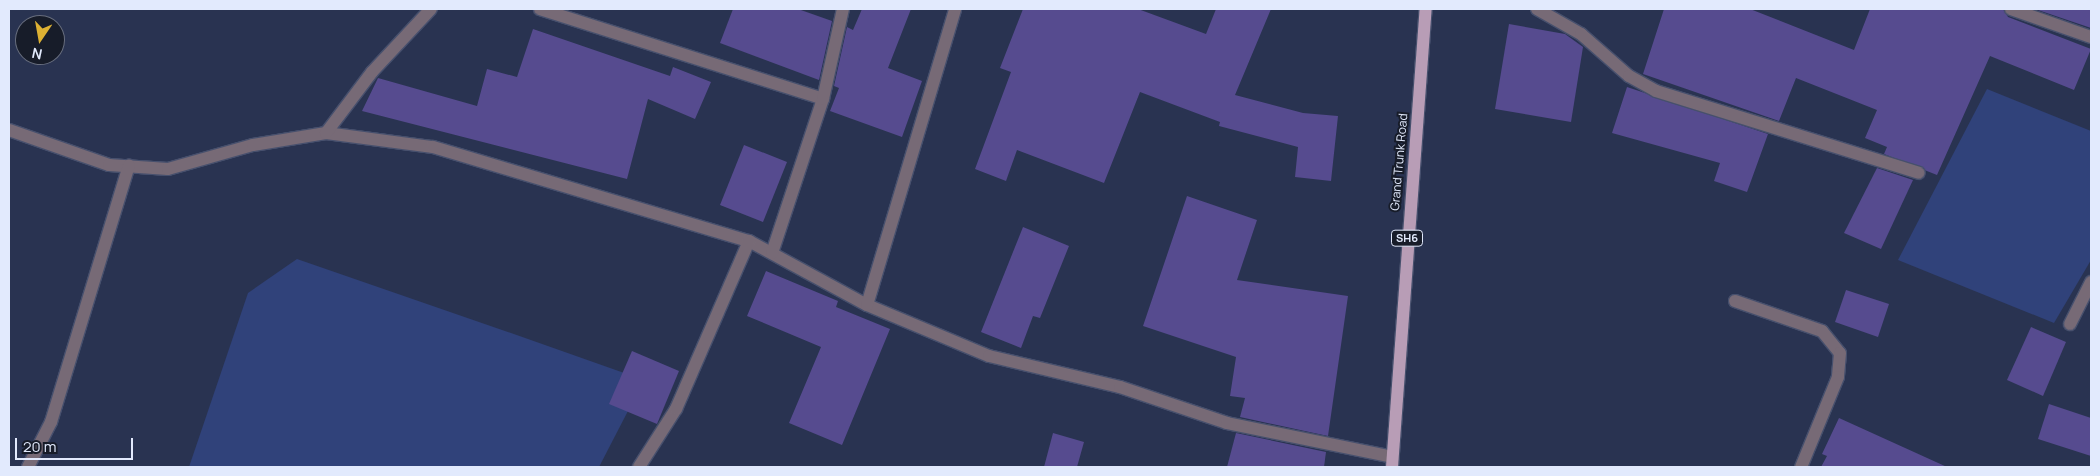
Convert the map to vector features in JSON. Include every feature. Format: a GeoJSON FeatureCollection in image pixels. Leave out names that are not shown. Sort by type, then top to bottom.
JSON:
{"type":"FeatureCollection","features":[{"type":"Feature","properties":{"kind":"main road","name":"Grand Trunk Road"},"geometry":{"type":"LineString","coordinates":[[1392,462],[1426,9]]}},
{"type":"Feature","properties":{"kind":"street"},"geometry":{"type":"LineString","coordinates":[[326,133],[372,72],[431,9]]}},
{"type":"Feature","properties":{"kind":"street"},"geometry":{"type":"LineString","coordinates":[[540,9],[823,99]]}},
{"type":"Feature","properties":{"kind":"street"},"geometry":{"type":"LineString","coordinates":[[772,253],[823,99],[843,9]]}},
{"type":"Feature","properties":{"kind":"street"},"geometry":{"type":"LineString","coordinates":[[867,305],[955,9]]}},
{"type":"Feature","properties":{"kind":"street"},"geometry":{"type":"LineString","coordinates":[[1538,9],[1581,34],[1629,76],[1656,91],[1919,173]]}},
{"type":"Feature","properties":{"kind":"street"},"geometry":{"type":"LineString","coordinates":[[2011,9],[2091,37]]}},
{"type":"Feature","properties":{"kind":"street"},"geometry":{"type":"LineString","coordinates":[[9,130],[109,166],[168,169],[252,145],[326,133],[433,147],[749,241],[867,305],[989,356],[1120,387],[1227,423],[1392,462]]}},
{"type":"Feature","properties":{"kind":"street"},"geometry":{"type":"LineString","coordinates":[[28,467],[51,422],[129,166]]}},
{"type":"Feature","properties":{"kind":"street"},"geometry":{"type":"LineString","coordinates":[[639,467],[676,409],[749,241]]}},
{"type":"Feature","properties":{"kind":"street"},"geometry":{"type":"LineString","coordinates":[[2070,324],[2091,282]]}},
{"type":"Feature","properties":{"kind":"street"},"geometry":{"type":"LineString","coordinates":[[1735,301],[1822,331],[1840,353],[1838,377],[1801,467]]}},
{"type":"Feature","properties":{"kind":"shaded area"},"geometry":{"type":"Polygon","coordinates":[[[1987,89],[2091,131],[2091,260],[2054,323],[1898,260],[1987,89]]]}},
{"type":"Feature","properties":{"kind":"shaded area"},"geometry":{"type":"Polygon","coordinates":[[[297,259],[644,380],[599,467],[189,467],[248,293],[297,259]]]}},
{"type":"Feature","properties":{"kind":"building"},"geometry":{"type":"Polygon","coordinates":[[[733,9],[798,9],[832,21],[819,80],[720,43],[733,9]]]}},
{"type":"Feature","properties":{"kind":"building"},"geometry":{"type":"Polygon","coordinates":[[[862,9],[911,9],[888,68],[922,81],[902,137],[830,111],[839,88],[834,86],[847,27],[853,30],[862,9]]]}},
{"type":"Feature","properties":{"kind":"building"},"geometry":{"type":"Polygon","coordinates":[[[1023,9],[1138,9],[1206,34],[1216,9],[1271,9],[1235,95],[1303,113],[1338,116],[1331,181],[1295,177],[1298,147],[1219,126],[1220,122],[1140,92],[1104,183],[1017,150],[1006,181],[975,169],[1011,72],[1000,68],[1023,9]]]}},
{"type":"Feature","properties":{"kind":"building"},"geometry":{"type":"Polygon","coordinates":[[[1664,9],[1750,9],[1854,50],[1870,9],[2003,9],[2008,17],[2091,49],[2074,90],[1990,56],[1937,175],[1884,154],[1887,147],[1865,138],[1877,110],[1796,78],[1779,121],[1643,74],[1664,9]]]}},
{"type":"Feature","properties":{"kind":"building"},"geometry":{"type":"Polygon","coordinates":[[[2035,9],[2091,9],[2091,28],[2035,9]]]}},
{"type":"Feature","properties":{"kind":"building"},"geometry":{"type":"Polygon","coordinates":[[[1509,24],[1565,34],[1583,47],[1571,122],[1495,109],[1509,24]]]}},
{"type":"Feature","properties":{"kind":"building"},"geometry":{"type":"Polygon","coordinates":[[[533,29],[670,76],[673,67],[711,82],[695,119],[648,99],[627,179],[362,111],[378,78],[477,106],[487,69],[517,77],[533,29]]]}},
{"type":"Feature","properties":{"kind":"building"},"geometry":{"type":"Polygon","coordinates":[[[1627,87],[1768,134],[1747,192],[1714,181],[1720,163],[1612,133],[1627,87]]]}},
{"type":"Feature","properties":{"kind":"building"},"geometry":{"type":"Polygon","coordinates":[[[744,145],[787,162],[763,222],[720,205],[744,145]]]}},
{"type":"Feature","properties":{"kind":"building"},"geometry":{"type":"Polygon","coordinates":[[[1877,168],[1913,180],[1881,249],[1844,233],[1877,168]]]}},
{"type":"Feature","properties":{"kind":"building"},"geometry":{"type":"Polygon","coordinates":[[[1187,196],[1257,220],[1237,280],[1348,296],[1328,436],[1240,417],[1245,398],[1230,396],[1236,357],[1143,326],[1187,196]]]}},
{"type":"Feature","properties":{"kind":"building"},"geometry":{"type":"Polygon","coordinates":[[[1023,227],[1069,246],[1040,318],[1033,316],[1021,348],[981,332],[1023,227]]]}},
{"type":"Feature","properties":{"kind":"building"},"geometry":{"type":"Polygon","coordinates":[[[766,271],[838,301],[836,307],[890,329],[842,445],[789,423],[821,347],[747,316],[766,271]]]}},
{"type":"Feature","properties":{"kind":"building"},"geometry":{"type":"Polygon","coordinates":[[[1846,290],[1889,304],[1878,337],[1835,322],[1846,290]]]}},
{"type":"Feature","properties":{"kind":"building"},"geometry":{"type":"Polygon","coordinates":[[[2031,327],[2066,342],[2043,396],[2007,380],[2031,327]]]}},
{"type":"Feature","properties":{"kind":"building"},"geometry":{"type":"Polygon","coordinates":[[[632,351],[679,371],[657,424],[609,404],[632,351]]]}},
{"type":"Feature","properties":{"kind":"building"},"geometry":{"type":"Polygon","coordinates":[[[2049,404],[2091,418],[2091,456],[2038,439],[2049,404]]]}},
{"type":"Feature","properties":{"kind":"building"},"geometry":{"type":"Polygon","coordinates":[[[1839,418],[1947,467],[1821,467],[1827,456],[1822,454],[1839,418]]]}},
{"type":"Feature","properties":{"kind":"building"},"geometry":{"type":"Polygon","coordinates":[[[1053,433],[1084,442],[1077,467],[1044,467],[1053,433]]]}},
{"type":"Feature","properties":{"kind":"building"},"geometry":{"type":"Polygon","coordinates":[[[1236,433],[1326,452],[1324,467],[1227,467],[1236,433]]]}}]}
